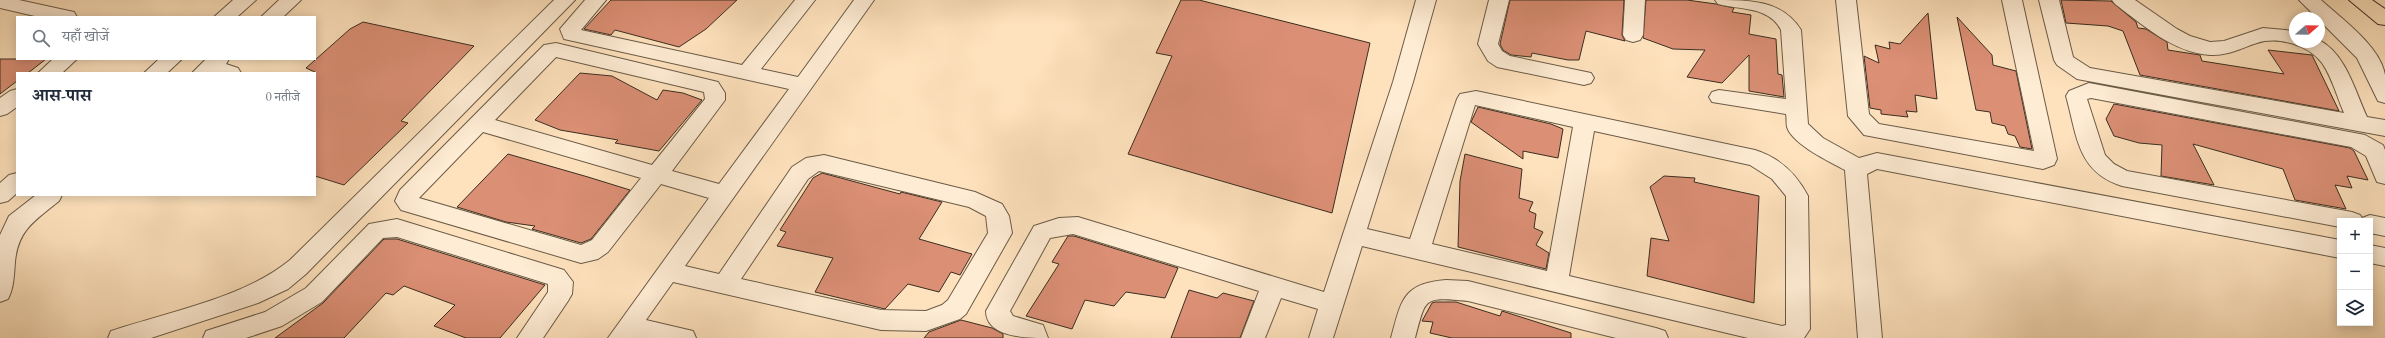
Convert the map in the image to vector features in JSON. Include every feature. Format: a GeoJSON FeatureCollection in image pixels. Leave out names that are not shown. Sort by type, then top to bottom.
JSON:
{"type":"FeatureCollection","features":[{"type":"Feature","properties":{"kind":"main road"},"geometry":{"type":"LineString","coordinates":[[2359,0],[2385,19]]}},
{"type":"Feature","properties":{"kind":"street"},"geometry":{"type":"LineString","coordinates":[[225,16],[246,0]]}},
{"type":"Feature","properties":{"kind":"street"},"geometry":{"type":"LineString","coordinates":[[271,16],[291,0]]}},
{"type":"Feature","properties":{"kind":"street"},"geometry":{"type":"LineString","coordinates":[[120,338],[250,296],[280,282],[298,267],[565,0]]}},
{"type":"Feature","properties":{"kind":"street"},"geometry":{"type":"LineString","coordinates":[[596,0],[570,29],[571,34],[803,85]]}},
{"type":"Feature","properties":{"kind":"street"},"geometry":{"type":"LineString","coordinates":[[747,72],[805,0]]}},
{"type":"Feature","properties":{"kind":"street"},"geometry":{"type":"LineString","coordinates":[[625,332],[864,0]]}},
{"type":"Feature","properties":{"kind":"street"},"geometry":{"type":"LineString","coordinates":[[1321,338],[1403,82],[1426,0]]}},
{"type":"Feature","properties":{"kind":"street"},"geometry":{"type":"LineString","coordinates":[[1498,0],[1488,44],[1495,56],[1504,62],[1584,78]]}},
{"type":"Feature","properties":{"kind":"street"},"geometry":{"type":"LineString","coordinates":[[1634,35],[1635,0]]}},
{"type":"Feature","properties":{"kind":"street"},"geometry":{"type":"LineString","coordinates":[[1725,0],[1766,7],[1777,11],[1788,22],[1791,30],[1798,127],[1807,136],[1859,168]]}},
{"type":"Feature","properties":{"kind":"street"},"geometry":{"type":"LineString","coordinates":[[1846,0],[1859,116],[1872,130],[2043,161],[2046,158],[2012,0]]}},
{"type":"Feature","properties":{"kind":"street"},"geometry":{"type":"LineString","coordinates":[[2049,0],[2064,60],[2084,74],[2385,128]]}},
{"type":"Feature","properties":{"kind":"street"},"geometry":{"type":"LineString","coordinates":[[2122,0],[2167,32],[2198,47],[2226,48],[2254,36],[2269,34],[2289,37]]}},
{"type":"Feature","properties":{"kind":"street"},"geometry":{"type":"LineString","coordinates":[[2309,0],[2350,37],[2366,55],[2385,96]]}},
{"type":"Feature","properties":{"kind":"street"},"geometry":{"type":"LineString","coordinates":[[0,2],[63,16]]}},
{"type":"Feature","properties":{"kind":"street"},"geometry":{"type":"LineString","coordinates":[[2318,48],[2330,60],[2359,123]]}},
{"type":"Feature","properties":{"kind":"street"},"geometry":{"type":"LineString","coordinates":[[551,50],[711,88],[715,93],[715,100],[600,246],[590,252],[581,254],[408,204],[406,201],[408,196],[478,123],[551,50]]}},
{"type":"Feature","properties":{"kind":"street"},"geometry":{"type":"LineString","coordinates":[[49,72],[66,60]]}},
{"type":"Feature","properties":{"kind":"street"},"geometry":{"type":"LineString","coordinates":[[155,72],[171,60]]}},
{"type":"Feature","properties":{"kind":"street"},"geometry":{"type":"LineString","coordinates":[[210,66],[229,72]]}},
{"type":"Feature","properties":{"kind":"street"},"geometry":{"type":"LineString","coordinates":[[2337,218],[2122,178],[2106,170],[2095,159],[2076,96],[2089,90],[2357,140],[2374,151],[2385,176]]}},
{"type":"Feature","properties":{"kind":"street"},"geometry":{"type":"LineString","coordinates":[[1719,96],[1796,108]]}},
{"type":"Feature","properties":{"kind":"street"},"geometry":{"type":"LineString","coordinates":[[0,109],[16,97]]}},
{"type":"Feature","properties":{"kind":"street"},"geometry":{"type":"LineString","coordinates":[[1354,236],[1556,284],[1782,336],[1792,334],[1798,329],[1797,196],[1791,182],[1780,171],[1755,158],[1476,98],[1467,99],[1418,251]]}},
{"type":"Feature","properties":{"kind":"street"},"geometry":{"type":"LineString","coordinates":[[1556,284],[1585,122]]}},
{"type":"Feature","properties":{"kind":"street"},"geometry":{"type":"LineString","coordinates":[[478,123],[725,194]]}},
{"type":"Feature","properties":{"kind":"street"},"geometry":{"type":"LineString","coordinates":[[1870,338],[1856,171],[1864,164],[1877,161],[2337,248]]}},
{"type":"Feature","properties":{"kind":"street"},"geometry":{"type":"LineString","coordinates":[[669,272],[881,320],[926,321],[951,312],[956,307],[1000,233],[1000,224],[994,210],[975,200],[824,163],[814,164],[800,173],[725,284]]}},
{"type":"Feature","properties":{"kind":"street"},"geometry":{"type":"LineString","coordinates":[[0,195],[16,182]]}},
{"type":"Feature","properties":{"kind":"street"},"geometry":{"type":"LineString","coordinates":[[0,292],[4,253],[17,222],[49,196]]}},
{"type":"Feature","properties":{"kind":"street"},"geometry":{"type":"LineString","coordinates":[[2373,225],[2385,227]]}},
{"type":"Feature","properties":{"kind":"street"},"geometry":{"type":"LineString","coordinates":[[1036,338],[1034,332],[1005,323],[998,318],[998,310],[1042,232],[1053,227],[1078,226],[1332,304]]}},
{"type":"Feature","properties":{"kind":"street"},"geometry":{"type":"LineString","coordinates":[[215,338],[272,319],[314,295],[376,230],[388,228],[398,228],[556,277],[561,282],[560,294],[529,338]]}},
{"type":"Feature","properties":{"kind":"street"},"geometry":{"type":"LineString","coordinates":[[2373,255],[2385,257]]}},
{"type":"Feature","properties":{"kind":"street"},"geometry":{"type":"LineString","coordinates":[[1253,338],[1273,286]]}},
{"type":"Feature","properties":{"kind":"street"},"geometry":{"type":"LineString","coordinates":[[1403,338],[1412,303],[1420,296],[1445,289],[1468,291],[1593,330],[1644,336]]}},
{"type":"Feature","properties":{"kind":"street"},"geometry":{"type":"LineString","coordinates":[[625,332],[684,338]]}},
{"type":"Feature","properties":{"kind":"building"},"geometry":{"type":"Polygon","coordinates":[[[611,0],[737,0],[706,29],[679,47],[615,30],[611,35],[584,29],[611,0]]]}},
{"type":"Feature","properties":{"kind":"building"},"geometry":{"type":"Polygon","coordinates":[[[1181,0],[1199,0],[1370,43],[1332,213],[1128,154],[1172,56],[1156,53],[1181,0]]]}},
{"type":"Feature","properties":{"kind":"building"},"geometry":{"type":"Polygon","coordinates":[[[1510,0],[1624,0],[1622,35],[1625,41],[1586,31],[1579,60],[1568,60],[1532,53],[1531,57],[1511,55],[1503,50],[1500,44],[1510,0]]]}},
{"type":"Feature","properties":{"kind":"building"},"geometry":{"type":"Polygon","coordinates":[[[1646,0],[1687,0],[1716,4],[1734,8],[1732,12],[1751,15],[1749,34],[1776,39],[1778,74],[1782,75],[1784,97],[1749,91],[1749,55],[1722,83],[1687,77],[1705,50],[1673,49],[1643,38],[1646,0]]]}},
{"type":"Feature","properties":{"kind":"building"},"geometry":{"type":"Polygon","coordinates":[[[2061,0],[2111,1],[2136,22],[2138,28],[2146,29],[2167,42],[2168,50],[2200,55],[2202,61],[2284,74],[2268,50],[2312,55],[2339,111],[2140,75],[2123,31],[2108,26],[2066,23],[2061,0]]]}},
{"type":"Feature","properties":{"kind":"building"},"geometry":{"type":"Polygon","coordinates":[[[1928,13],[1937,99],[1915,95],[1917,112],[1906,111],[1908,117],[1881,114],[1881,110],[1870,108],[1864,56],[1879,63],[1875,45],[1890,49],[1889,42],[1900,44],[1928,13]]]}},
{"type":"Feature","properties":{"kind":"building"},"geometry":{"type":"Polygon","coordinates":[[[1957,17],[1992,55],[1993,65],[2016,71],[2032,149],[2020,147],[2015,136],[2008,134],[2005,126],[1992,123],[1990,112],[1976,110],[1957,17]]]}},
{"type":"Feature","properties":{"kind":"building"},"geometry":{"type":"Polygon","coordinates":[[[363,22],[474,46],[401,121],[408,123],[344,185],[316,176],[316,72],[306,68],[350,29],[363,22]]]}},
{"type":"Feature","properties":{"kind":"building"},"geometry":{"type":"Polygon","coordinates":[[[0,59],[45,60],[29,72],[16,72],[16,82],[0,94],[0,59]]]}},
{"type":"Feature","properties":{"kind":"building"},"geometry":{"type":"Polygon","coordinates":[[[580,73],[612,76],[657,100],[663,90],[683,93],[702,100],[659,151],[615,143],[618,140],[560,130],[535,120],[580,73]]]}},
{"type":"Feature","properties":{"kind":"building"},"geometry":{"type":"Polygon","coordinates":[[[2114,104],[2350,148],[2354,151],[2368,180],[2347,176],[2352,188],[2335,185],[2346,209],[2295,200],[2283,169],[2193,144],[2214,185],[2161,176],[2162,145],[2139,143],[2114,136],[2106,119],[2114,104]]]}},
{"type":"Feature","properties":{"kind":"building"},"geometry":{"type":"Polygon","coordinates":[[[1478,107],[1551,124],[1563,129],[1558,158],[1523,151],[1523,159],[1471,122],[1478,107]]]}},
{"type":"Feature","properties":{"kind":"building"},"geometry":{"type":"Polygon","coordinates":[[[508,154],[630,190],[591,239],[581,243],[532,229],[535,226],[506,222],[457,207],[508,154]]]}},
{"type":"Feature","properties":{"kind":"building"},"geometry":{"type":"Polygon","coordinates":[[[1465,154],[1522,169],[1519,198],[1533,202],[1529,211],[1536,214],[1534,228],[1543,232],[1536,245],[1549,253],[1546,269],[1458,247],[1460,181],[1465,154]]]}},
{"type":"Feature","properties":{"kind":"building"},"geometry":{"type":"Polygon","coordinates":[[[822,173],[900,194],[901,192],[942,202],[919,239],[972,254],[960,275],[951,272],[939,292],[908,284],[885,309],[815,292],[833,258],[777,246],[786,232],[780,230],[813,178],[822,173]]]}},
{"type":"Feature","properties":{"kind":"building"},"geometry":{"type":"Polygon","coordinates":[[[1664,176],[1695,178],[1694,182],[1759,196],[1754,303],[1647,276],[1651,238],[1669,241],[1650,187],[1664,176]]]}},
{"type":"Feature","properties":{"kind":"building"},"geometry":{"type":"Polygon","coordinates":[[[1068,236],[1074,236],[1178,268],[1165,298],[1126,292],[1114,306],[1085,300],[1072,329],[1026,316],[1059,264],[1052,262],[1068,236]]]}},
{"type":"Feature","properties":{"kind":"building"},"geometry":{"type":"Polygon","coordinates":[[[384,239],[397,239],[545,285],[500,338],[466,338],[434,326],[455,305],[404,286],[393,295],[386,293],[344,338],[275,338],[323,303],[384,239]]]}},
{"type":"Feature","properties":{"kind":"building"},"geometry":{"type":"Polygon","coordinates":[[[1189,290],[1217,298],[1223,293],[1254,301],[1240,338],[1171,338],[1189,290]]]}},
{"type":"Feature","properties":{"kind":"building"},"geometry":{"type":"Polygon","coordinates":[[[1456,302],[1500,316],[1502,311],[1571,333],[1571,338],[1452,338],[1430,333],[1433,322],[1422,321],[1432,303],[1456,302]]]}},
{"type":"Feature","properties":{"kind":"building"},"geometry":{"type":"Polygon","coordinates":[[[961,320],[992,328],[1003,334],[1003,338],[924,338],[929,332],[961,320]]]}}]}
